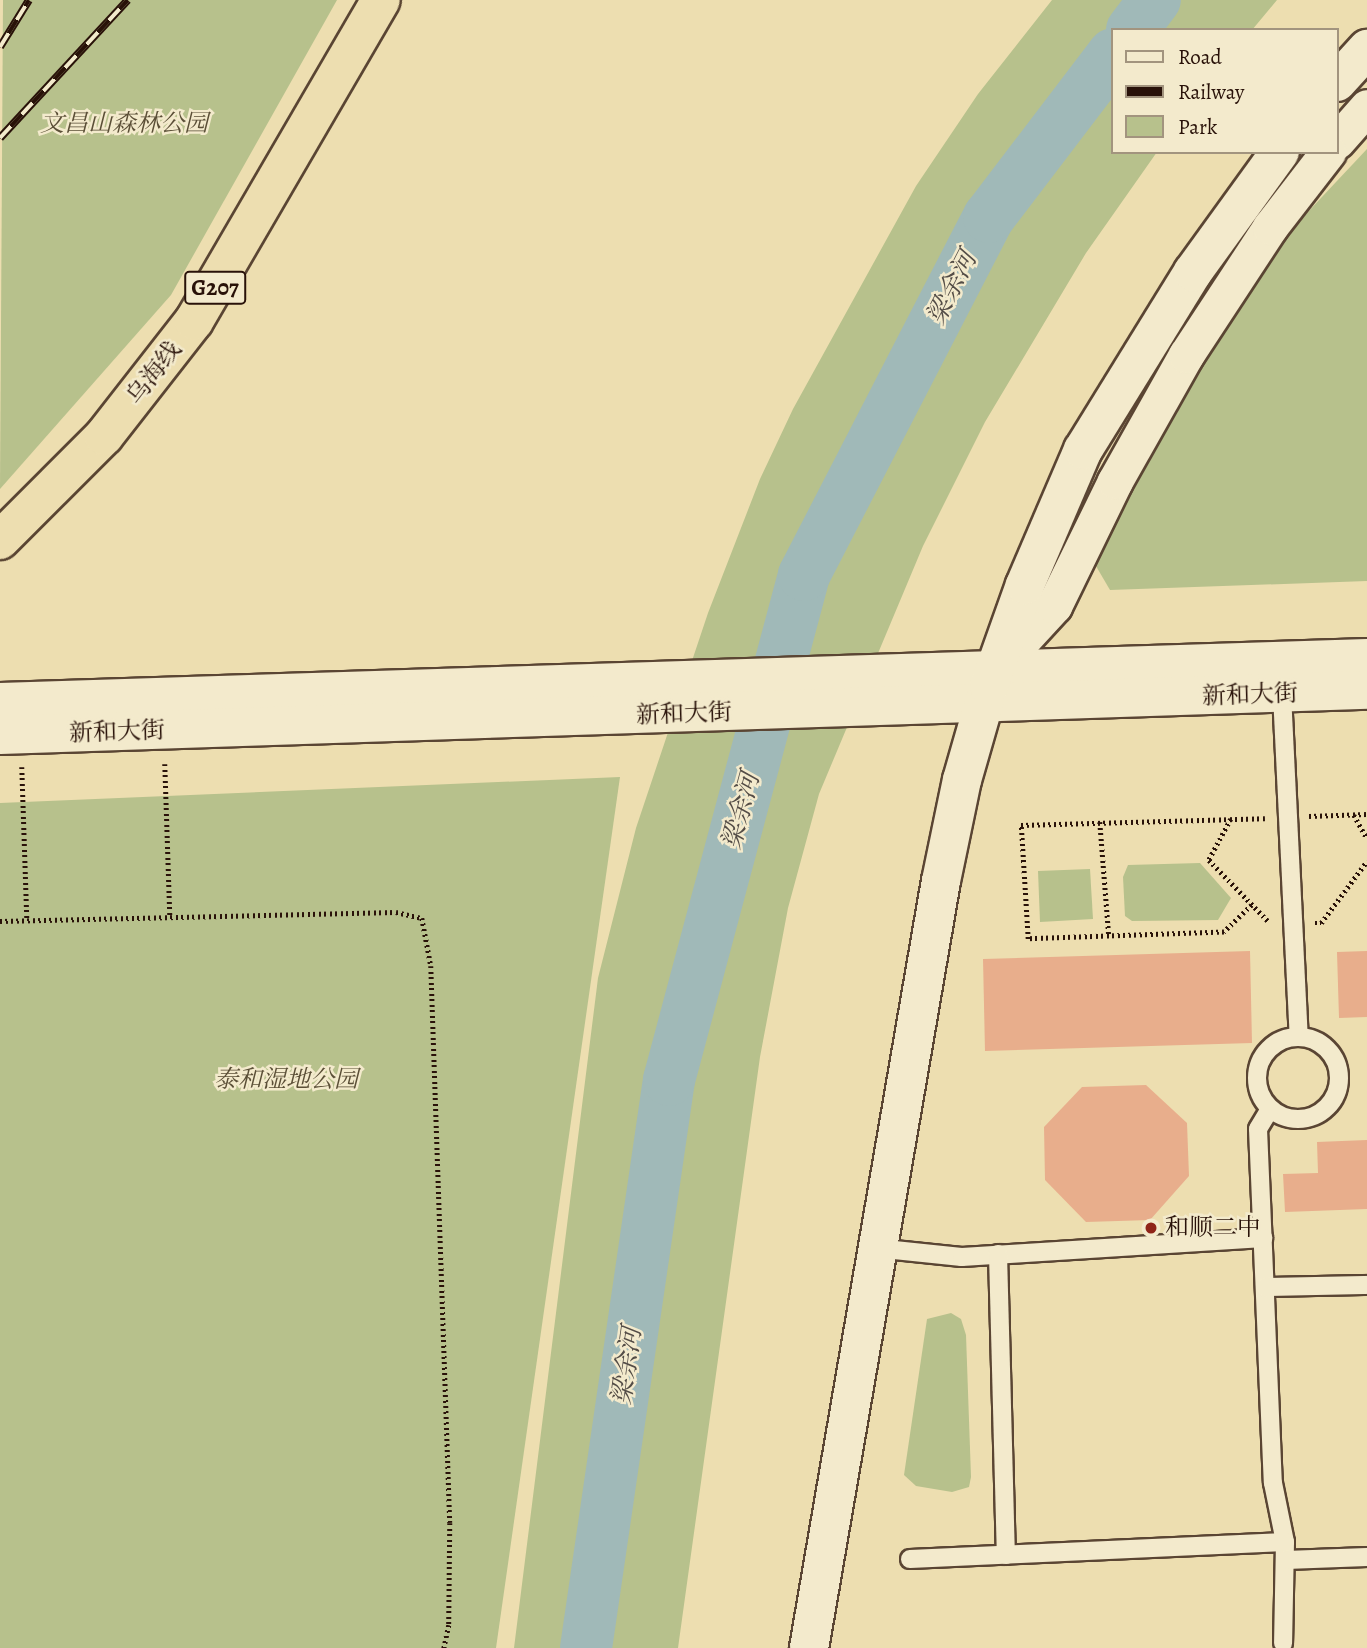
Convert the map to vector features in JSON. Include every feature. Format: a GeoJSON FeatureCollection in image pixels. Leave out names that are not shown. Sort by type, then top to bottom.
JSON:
{"type":"FeatureCollection","features":[{"type":"Feature","properties":{"kind":"highway","name":"乌海线"},"geometry":{"type":"LineString","coordinates":[[0,540],[104,436],[194,321],[381,0]]}},
{"type":"Feature","properties":{"kind":"main road"},"geometry":{"type":"LineString","coordinates":[[1339,80],[1367,49]]}},
{"type":"Feature","properties":{"kind":"main road"},"geometry":{"type":"LineString","coordinates":[[809,1648],[875,1248],[942,881],[989,688],[1025,585],[1083,450],[1193,272],[1279,154]]}},
{"type":"Feature","properties":{"kind":"main road","name":"新和大街"},"geometry":{"type":"LineString","coordinates":[[11,735],[164,730],[659,699],[989,688],[1367,658]]}},
{"type":"Feature","properties":{"kind":"main road","name":"新和大街"},"geometry":{"type":"LineString","coordinates":[[989,688],[1282,694],[1367,690]]}},
{"type":"Feature","properties":{"kind":"main road","name":"新和大街"},"geometry":{"type":"LineString","coordinates":[[0,702],[659,699]]}},
{"type":"Feature","properties":{"kind":"street"},"geometry":{"type":"LineString","coordinates":[[1339,139],[1367,107]]}},
{"type":"Feature","properties":{"kind":"street"},"geometry":{"type":"LineString","coordinates":[[989,688],[1054,606],[1115,481],[1186,355],[1270,227],[1326,154]]}},
{"type":"Feature","properties":{"kind":"lane"},"geometry":{"type":"LineString","coordinates":[[1282,694],[1299,1037]]}},
{"type":"Feature","properties":{"kind":"lane"},"geometry":{"type":"LineString","coordinates":[[1299,1037],[1321,1044],[1331,1053],[1339,1080],[1336,1094],[1323,1111],[1303,1119],[1270,1109],[1257,1087],[1261,1059],[1281,1040],[1299,1037]]}},
{"type":"Feature","properties":{"kind":"lane"},"geometry":{"type":"LineString","coordinates":[[1270,1109],[1258,1129],[1273,1483],[1286,1551],[1283,1643]]}},
{"type":"Feature","properties":{"kind":"lane"},"geometry":{"type":"LineString","coordinates":[[875,1248],[962,1256],[1263,1238]]}},
{"type":"Feature","properties":{"kind":"lane"},"geometry":{"type":"LineString","coordinates":[[998,1254],[1006,1555]]}},
{"type":"Feature","properties":{"kind":"lane"},"geometry":{"type":"LineString","coordinates":[[1265,1287],[1367,1285]]}},
{"type":"Feature","properties":{"kind":"lane"},"geometry":{"type":"LineString","coordinates":[[910,1559],[1286,1551],[1367,1558]]}},
{"type":"Feature","properties":{"kind":"path"},"geometry":{"type":"LineString","coordinates":[[164,730],[170,917]]}},
{"type":"Feature","properties":{"kind":"path"},"geometry":{"type":"LineString","coordinates":[[11,735],[27,920]]}},
{"type":"Feature","properties":{"kind":"path"},"geometry":{"type":"LineString","coordinates":[[1252,905],[1224,932],[1028,939],[1021,825],[1367,814]]}},
{"type":"Feature","properties":{"kind":"path"},"geometry":{"type":"LineString","coordinates":[[1354,815],[1367,838]]}},
{"type":"Feature","properties":{"kind":"path"},"geometry":{"type":"LineString","coordinates":[[1100,822],[1109,936]]}},
{"type":"Feature","properties":{"kind":"path"},"geometry":{"type":"LineString","coordinates":[[0,921],[396,912],[422,918],[431,966],[450,1523],[449,1625],[444,1648]]}},
{"type":"Feature","properties":{"kind":"green space","name":"文昌山森林公园"},"geometry":{"type":"Polygon","coordinates":[[[3,0],[337,0],[171,295],[0,489],[3,0]]]}},
{"type":"Feature","properties":{"kind":"green space"},"geometry":{"type":"Polygon","coordinates":[[[1052,0],[1277,0],[1254,28],[1112,28],[1112,154],[1156,154],[1086,253],[985,422],[923,546],[819,794],[788,908],[760,1057],[678,1648],[514,1648],[598,978],[636,828],[708,613],[760,479],[793,409],[916,186],[978,94],[1052,0]]]}},
{"type":"Feature","properties":{"kind":"green space"},"geometry":{"type":"Polygon","coordinates":[[[1367,149],[1367,581],[1110,590],[1093,561],[1191,378],[1290,231],[1367,149]]]}},
{"type":"Feature","properties":{"kind":"green space","name":"泰和湿地公园"},"geometry":{"type":"Polygon","coordinates":[[[620,777],[496,1648],[0,1648],[0,803],[620,777]]]}},
{"type":"Feature","properties":{"kind":"green space"},"geometry":{"type":"Polygon","coordinates":[[[1200,863],[1231,898],[1218,920],[1132,921],[1125,916],[1123,877],[1128,865],[1200,863]]]}},
{"type":"Feature","properties":{"kind":"green space"},"geometry":{"type":"Polygon","coordinates":[[[1090,869],[1093,919],[1040,922],[1038,871],[1090,869]]]}},
{"type":"Feature","properties":{"kind":"green space"},"geometry":{"type":"Polygon","coordinates":[[[951,1313],[961,1319],[966,1335],[971,1477],[969,1487],[952,1492],[916,1486],[904,1475],[927,1319],[951,1313]]]}},
{"type":"Feature","properties":{"kind":"building"},"geometry":{"type":"Polygon","coordinates":[[[1250,951],[1252,1043],[985,1051],[983,959],[1250,951]]]}},
{"type":"Feature","properties":{"kind":"building"},"geometry":{"type":"Polygon","coordinates":[[[1367,951],[1367,1017],[1339,1018],[1337,952],[1367,951]]]}},
{"type":"Feature","properties":{"kind":"building"},"geometry":{"type":"Polygon","coordinates":[[[1146,1085],[1187,1123],[1189,1176],[1150,1220],[1086,1222],[1045,1180],[1044,1127],[1082,1087],[1146,1085]]]}},
{"type":"Feature","properties":{"kind":"building"},"geometry":{"type":"Polygon","coordinates":[[[1367,1140],[1367,1209],[1285,1212],[1283,1174],[1318,1173],[1317,1142],[1367,1140]]]}},
{"type":"Feature","properties":{"kind":"waterway","name":"梁余河"},"geometry":{"type":"LineString","coordinates":[[1134,28],[1155,0]]}},
{"type":"Feature","properties":{"kind":"waterway","name":"梁余河"},"geometry":{"type":"LineString","coordinates":[[586,1648],[669,1080],[804,575],[989,217],[1112,55]]}},
{"type":"Feature","properties":{"kind":"railway"},"geometry":{"type":"LineString","coordinates":[[0,47],[29,0]]}},
{"type":"Feature","properties":{"kind":"railway"},"geometry":{"type":"LineString","coordinates":[[0,138],[128,0]]}},
{"type":"Feature","properties":{"kind":"place","name":"和顺二中"},"geometry":{"type":"Point","coordinates":[1151,1228]}}]}
